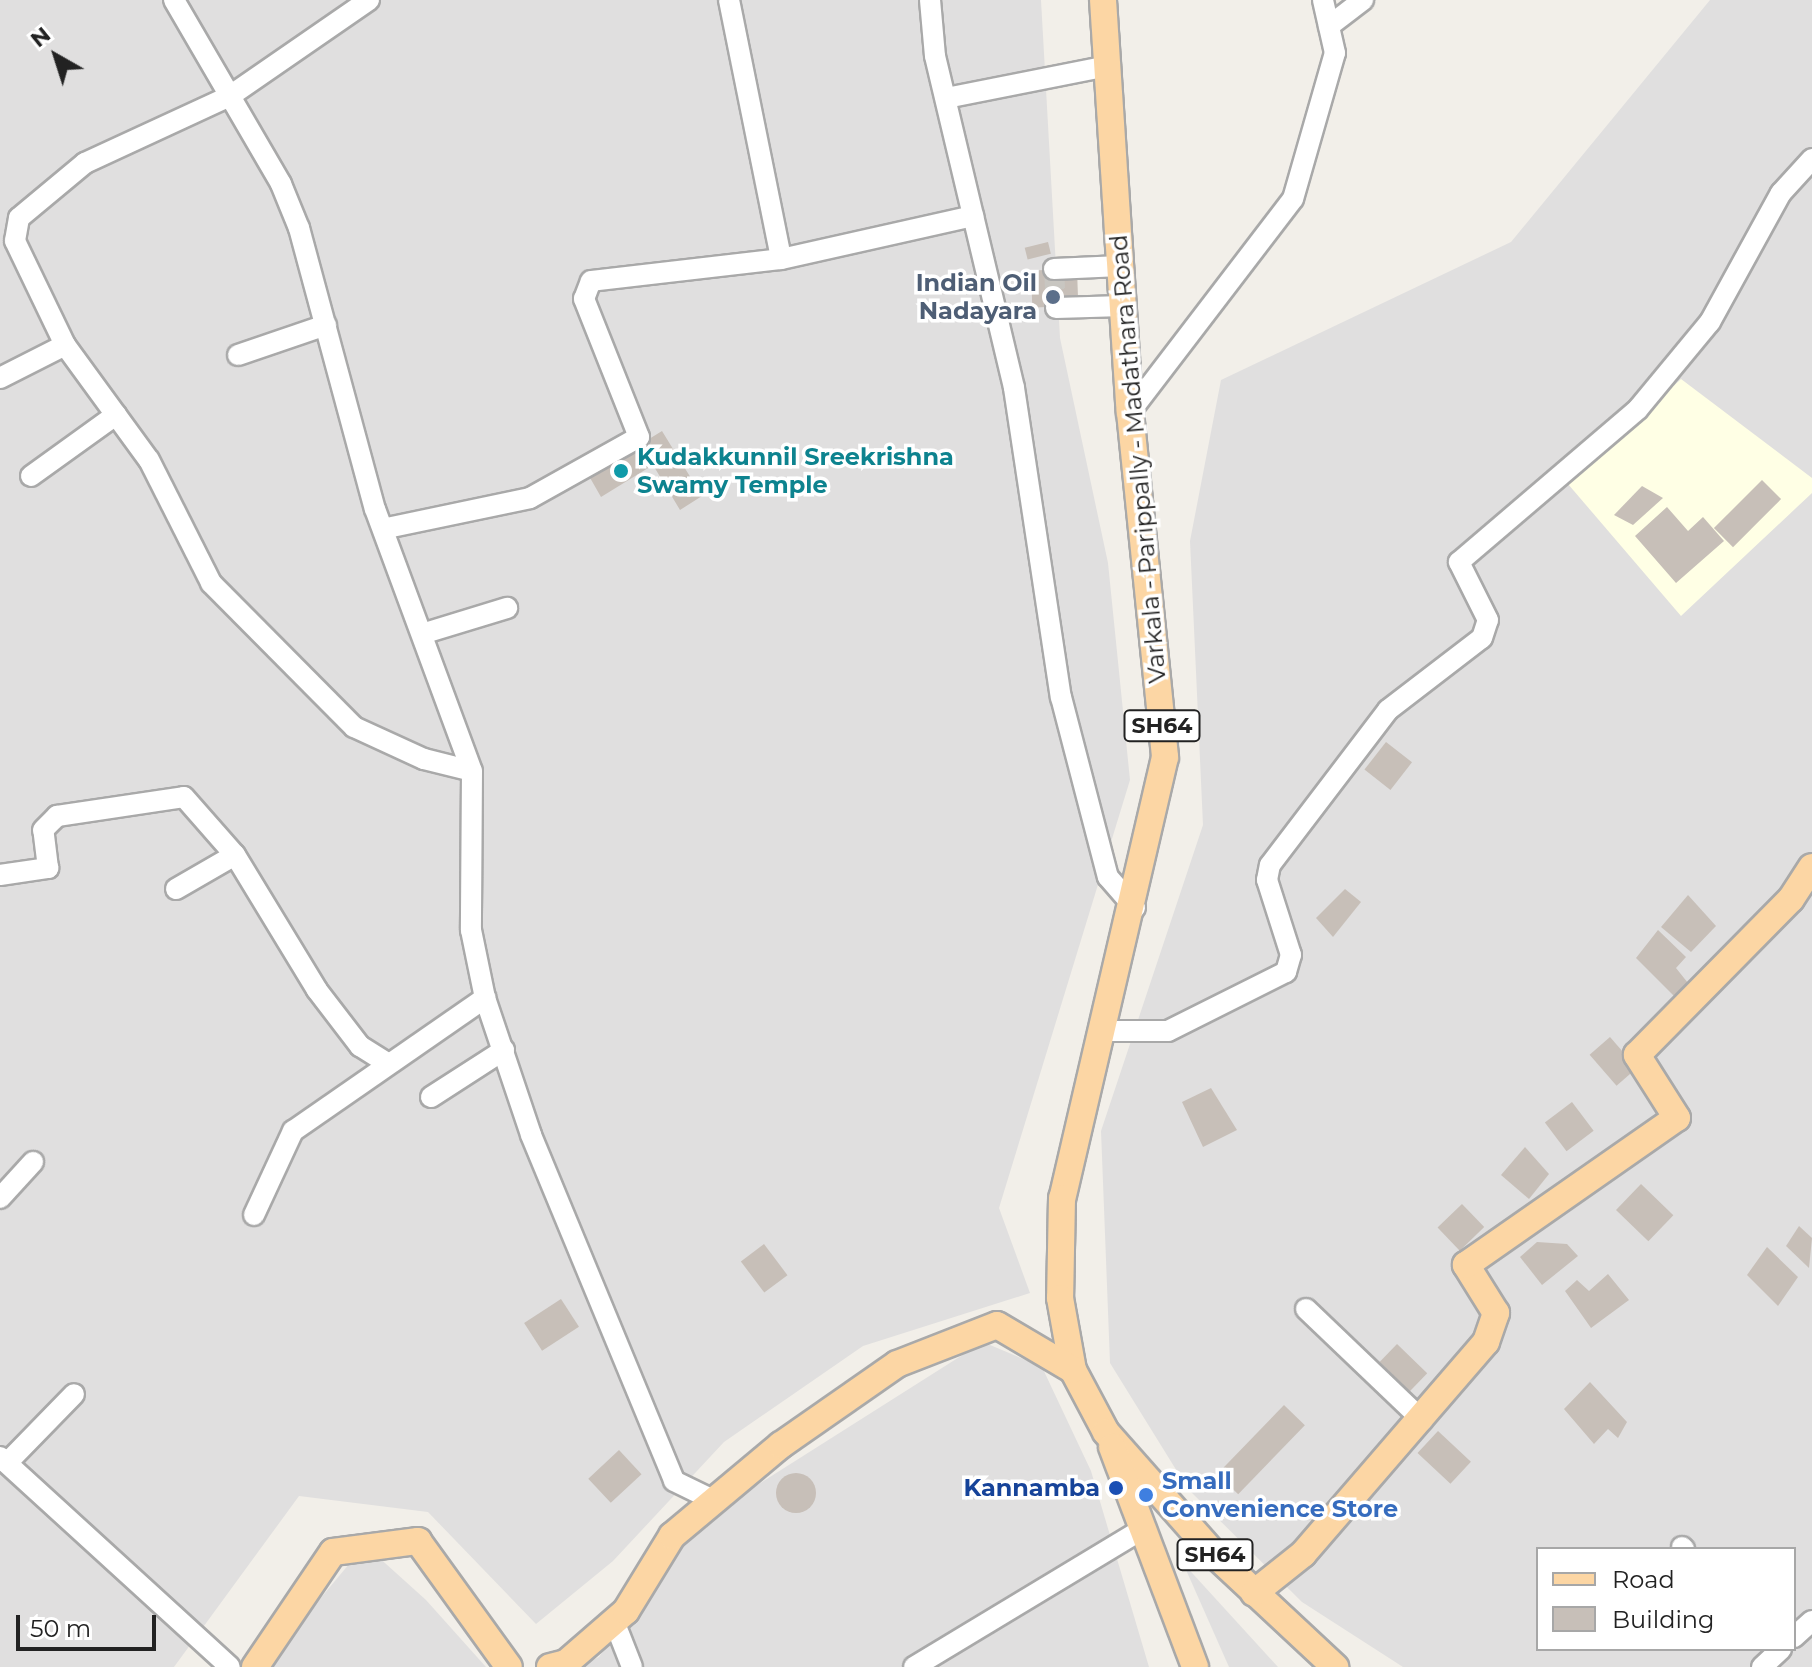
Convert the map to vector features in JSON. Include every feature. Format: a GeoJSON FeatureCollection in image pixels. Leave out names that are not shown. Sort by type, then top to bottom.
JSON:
{"type":"FeatureCollection","features":[{"type":"Feature","properties":{"kind":"main road","name":"Varkala - Parippally - Madathara Road"},"geometry":{"type":"LineString","coordinates":[[1103,0],[1130,412],[1165,757],[1135,908],[1062,1198],[1060,1298],[1073,1370],[1106,1432],[1254,1593],[1335,1667]]}},
{"type":"Feature","properties":{"kind":"main road"},"geometry":{"type":"LineString","coordinates":[[1254,1593],[1303,1554],[1467,1368],[1496,1313],[1466,1265],[1667,1130],[1677,1118],[1637,1055],[1791,899],[1812,867]]}},
{"type":"Feature","properties":{"kind":"main road"},"geometry":{"type":"LineString","coordinates":[[550,1667],[566,1663],[614,1621],[672,1536],[838,1403],[897,1364],[975,1328],[997,1325],[1073,1370]]}},
{"type":"Feature","properties":{"kind":"main road"},"geometry":{"type":"LineString","coordinates":[[1106,1432],[1195,1667]]}},
{"type":"Feature","properties":{"kind":"main road"},"geometry":{"type":"LineString","coordinates":[[255,1667],[333,1552],[418,1541],[509,1667]]}},
{"type":"Feature","properties":{"kind":"street"},"geometry":{"type":"LineString","coordinates":[[174,0],[281,184],[326,325],[375,509],[387,528],[472,771],[471,930],[485,998],[653,1437],[674,1481],[715,1501]]}},
{"type":"Feature","properties":{"kind":"street"},"geometry":{"type":"LineString","coordinates":[[369,0],[230,96],[85,163],[19,218],[15,241],[65,345],[149,460],[211,583],[354,727],[424,759],[472,771]]}},
{"type":"Feature","properties":{"kind":"street"},"geometry":{"type":"LineString","coordinates":[[729,0],[781,259]]}},
{"type":"Feature","properties":{"kind":"street"},"geometry":{"type":"LineString","coordinates":[[930,0],[946,98],[1014,388],[1061,697],[1108,877],[1135,908]]}},
{"type":"Feature","properties":{"kind":"street"},"geometry":{"type":"LineString","coordinates":[[1130,412],[1293,199],[1335,53],[1323,0]]}},
{"type":"Feature","properties":{"kind":"street"},"geometry":{"type":"LineString","coordinates":[[1329,26],[1363,0]]}},
{"type":"Feature","properties":{"kind":"street"},"geometry":{"type":"LineString","coordinates":[[946,98],[1107,66]]}},
{"type":"Feature","properties":{"kind":"street"},"geometry":{"type":"LineString","coordinates":[[1104,1031],[1168,1031],[1286,972],[1291,955],[1267,880],[1270,865],[1388,710],[1482,638],[1488,620],[1459,562],[1638,409],[1710,322],[1781,193],[1812,159]]}},
{"type":"Feature","properties":{"kind":"street"},"geometry":{"type":"LineString","coordinates":[[387,528],[530,498],[639,437],[584,299],[591,281],[781,259],[973,216]]}},
{"type":"Feature","properties":{"kind":"street"},"geometry":{"type":"LineString","coordinates":[[1054,269],[1120,266]]}},
{"type":"Feature","properties":{"kind":"street"},"geometry":{"type":"LineString","coordinates":[[1056,308],[1123,306]]}},
{"type":"Feature","properties":{"kind":"street"},"geometry":{"type":"LineString","coordinates":[[238,355],[326,325]]}},
{"type":"Feature","properties":{"kind":"street"},"geometry":{"type":"LineString","coordinates":[[0,378],[65,345]]}},
{"type":"Feature","properties":{"kind":"street"},"geometry":{"type":"LineString","coordinates":[[31,476],[116,415]]}},
{"type":"Feature","properties":{"kind":"street"},"geometry":{"type":"LineString","coordinates":[[425,633],[507,608]]}},
{"type":"Feature","properties":{"kind":"street"},"geometry":{"type":"LineString","coordinates":[[0,875],[48,868],[43,830],[57,816],[184,797],[235,855],[317,990],[360,1046],[386,1062]]}},
{"type":"Feature","properties":{"kind":"street"},"geometry":{"type":"LineString","coordinates":[[176,889],[235,855]]}},
{"type":"Feature","properties":{"kind":"street"},"geometry":{"type":"LineString","coordinates":[[254,1215],[293,1131],[386,1062],[485,998]]}},
{"type":"Feature","properties":{"kind":"street"},"geometry":{"type":"LineString","coordinates":[[431,1097],[504,1050]]}},
{"type":"Feature","properties":{"kind":"street"},"geometry":{"type":"LineString","coordinates":[[0,1198],[33,1162]]}},
{"type":"Feature","properties":{"kind":"street"},"geometry":{"type":"LineString","coordinates":[[1306,1309],[1422,1420]]}},
{"type":"Feature","properties":{"kind":"street"},"geometry":{"type":"LineString","coordinates":[[74,1394],[3,1460],[230,1667]]}},
{"type":"Feature","properties":{"kind":"street"},"geometry":{"type":"LineString","coordinates":[[914,1667],[1143,1529]]}},
{"type":"Feature","properties":{"kind":"street"},"geometry":{"type":"LineString","coordinates":[[614,1621],[632,1667]]}},
{"type":"Feature","properties":{"kind":"street"},"geometry":{"type":"LineString","coordinates":[[1796,1635],[1812,1621]]}},
{"type":"Feature","properties":{"kind":"shaded area"},"geometry":{"type":"Polygon","coordinates":[[[0,0],[1041,0],[1060,338],[1108,563],[1130,780],[999,1208],[1030,1293],[863,1346],[724,1442],[613,1561],[536,1624],[428,1512],[299,1496],[174,1667],[0,1667],[0,0]]]}},
{"type":"Feature","properties":{"kind":"shaded area"},"geometry":{"type":"Polygon","coordinates":[[[1710,0],[1812,0],[1812,1667],[1403,1667],[1302,1602],[1188,1489],[1110,1363],[1101,1131],[1203,825],[1190,541],[1221,380],[1511,242],[1710,0]]]}},
{"type":"Feature","properties":{"kind":"shaded area"},"geometry":{"type":"Polygon","coordinates":[[[1681,379],[1812,478],[1812,493],[1681,616],[1568,484],[1681,379]]]}},
{"type":"Feature","properties":{"kind":"shaded area"},"geometry":{"type":"Polygon","coordinates":[[[983,1342],[1042,1367],[1091,1471],[1149,1667],[578,1667],[599,1657],[688,1529],[983,1342]]]}},
{"type":"Feature","properties":{"kind":"shaded area"},"geometry":{"type":"Polygon","coordinates":[[[365,1545],[426,1600],[486,1667],[263,1667],[365,1545]]]}},
{"type":"Feature","properties":{"kind":"shaded area"},"geometry":{"type":"Polygon","coordinates":[[[1183,1563],[1278,1667],[1229,1667],[1183,1563]]]}},
{"type":"Feature","properties":{"kind":"building"},"geometry":{"type":"Polygon","coordinates":[[[1048,242],[1051,254],[1028,259],[1025,248],[1048,242]]]}},
{"type":"Feature","properties":{"kind":"building"},"geometry":{"type":"Polygon","coordinates":[[[1077,269],[1078,306],[1032,308],[1031,271],[1077,269]]]}},
{"type":"Feature","properties":{"kind":"building","name":"Kudakkunnil Sreekrishna Swamy Temple"},"geometry":{"type":"Polygon","coordinates":[[[662,431],[702,496],[680,510],[653,465],[601,497],[589,476],[662,431]]]}},
{"type":"Feature","properties":{"kind":"building"},"geometry":{"type":"Polygon","coordinates":[[[1762,480],[1781,499],[1733,547],[1714,528],[1762,480]]]}},
{"type":"Feature","properties":{"kind":"building"},"geometry":{"type":"Polygon","coordinates":[[[1642,486],[1663,498],[1633,525],[1614,515],[1642,486]]]}},
{"type":"Feature","properties":{"kind":"building"},"geometry":{"type":"Polygon","coordinates":[[[1667,507],[1688,531],[1703,517],[1724,541],[1676,583],[1635,536],[1667,507]]]}},
{"type":"Feature","properties":{"kind":"building"},"geometry":{"type":"Polygon","coordinates":[[[1386,742],[1412,762],[1390,790],[1364,770],[1386,742]]]}},
{"type":"Feature","properties":{"kind":"building"},"geometry":{"type":"Polygon","coordinates":[[[1345,889],[1361,902],[1333,937],[1316,918],[1345,889]]]}},
{"type":"Feature","properties":{"kind":"building"},"geometry":{"type":"Polygon","coordinates":[[[1688,895],[1716,926],[1691,952],[1661,927],[1688,895]]]}},
{"type":"Feature","properties":{"kind":"building"},"geometry":{"type":"Polygon","coordinates":[[[1658,930],[1686,957],[1676,968],[1688,983],[1675,997],[1636,958],[1658,930]]]}},
{"type":"Feature","properties":{"kind":"building"},"geometry":{"type":"Polygon","coordinates":[[[1610,1037],[1637,1068],[1617,1086],[1590,1055],[1610,1037]]]}},
{"type":"Feature","properties":{"kind":"building"},"geometry":{"type":"Polygon","coordinates":[[[1211,1088],[1237,1130],[1203,1147],[1182,1102],[1211,1088]]]}},
{"type":"Feature","properties":{"kind":"building"},"geometry":{"type":"Polygon","coordinates":[[[1572,1102],[1594,1131],[1567,1151],[1545,1122],[1572,1102]]]}},
{"type":"Feature","properties":{"kind":"building"},"geometry":{"type":"Polygon","coordinates":[[[1525,1147],[1549,1174],[1529,1199],[1501,1175],[1525,1147]]]}},
{"type":"Feature","properties":{"kind":"building"},"geometry":{"type":"Polygon","coordinates":[[[1641,1184],[1673,1215],[1648,1241],[1616,1210],[1641,1184]]]}},
{"type":"Feature","properties":{"kind":"building"},"geometry":{"type":"Polygon","coordinates":[[[1462,1204],[1484,1227],[1460,1251],[1438,1228],[1462,1204]]]}},
{"type":"Feature","properties":{"kind":"building"},"geometry":{"type":"Polygon","coordinates":[[[1799,1226],[1812,1238],[1809,1268],[1786,1246],[1799,1226]]]}},
{"type":"Feature","properties":{"kind":"building"},"geometry":{"type":"Polygon","coordinates":[[[1537,1242],[1567,1244],[1578,1256],[1542,1285],[1520,1257],[1537,1242]]]}},
{"type":"Feature","properties":{"kind":"building"},"geometry":{"type":"Polygon","coordinates":[[[764,1244],[787,1275],[764,1293],[741,1261],[764,1244]]]}},
{"type":"Feature","properties":{"kind":"building"},"geometry":{"type":"Polygon","coordinates":[[[1767,1247],[1798,1277],[1778,1306],[1747,1275],[1767,1247]]]}},
{"type":"Feature","properties":{"kind":"building"},"geometry":{"type":"Polygon","coordinates":[[[1608,1274],[1629,1300],[1591,1328],[1565,1291],[1577,1280],[1589,1291],[1608,1274]]]}},
{"type":"Feature","properties":{"kind":"building"},"geometry":{"type":"Polygon","coordinates":[[[561,1299],[579,1327],[542,1351],[524,1323],[561,1299]]]}},
{"type":"Feature","properties":{"kind":"building"},"geometry":{"type":"Polygon","coordinates":[[[1397,1344],[1427,1373],[1410,1391],[1380,1362],[1397,1344]]]}},
{"type":"Feature","properties":{"kind":"building"},"geometry":{"type":"Polygon","coordinates":[[[1590,1382],[1627,1422],[1618,1438],[1608,1429],[1594,1444],[1564,1409],[1590,1382]]]}},
{"type":"Feature","properties":{"kind":"building"},"geometry":{"type":"Polygon","coordinates":[[[1284,1405],[1305,1425],[1238,1494],[1217,1474],[1284,1405]]]}},
{"type":"Feature","properties":{"kind":"building"},"geometry":{"type":"Polygon","coordinates":[[[1438,1431],[1471,1462],[1450,1484],[1418,1453],[1438,1431]]]}},
{"type":"Feature","properties":{"kind":"building"},"geometry":{"type":"Polygon","coordinates":[[[619,1450],[642,1474],[611,1503],[588,1479],[619,1450]]]}},
{"type":"Feature","properties":{"kind":"building"},"geometry":{"type":"Polygon","coordinates":[[[796,1473],[810,1479],[816,1493],[810,1507],[796,1513],[782,1507],[776,1493],[782,1479],[796,1473]]]}},
{"type":"Feature","properties":{"kind":"tunnel"},"geometry":{"type":"LineString","coordinates":[[1054,269],[1056,308]]}},
{"type":"Feature","properties":{"kind":"place","name":"Indian Oil Nadayara"},"geometry":{"type":"Point","coordinates":[1053,297]}},
{"type":"Feature","properties":{"kind":"place","name":"Kudakkunnil Sreekrishna Swamy Temple"},"geometry":{"type":"Point","coordinates":[621,471]}},
{"type":"Feature","properties":{"kind":"place","name":"Kannamba"},"geometry":{"type":"Point","coordinates":[1116,1488]}},
{"type":"Feature","properties":{"kind":"place","name":"Small Convenience Store"},"geometry":{"type":"Point","coordinates":[1146,1495]}}]}
